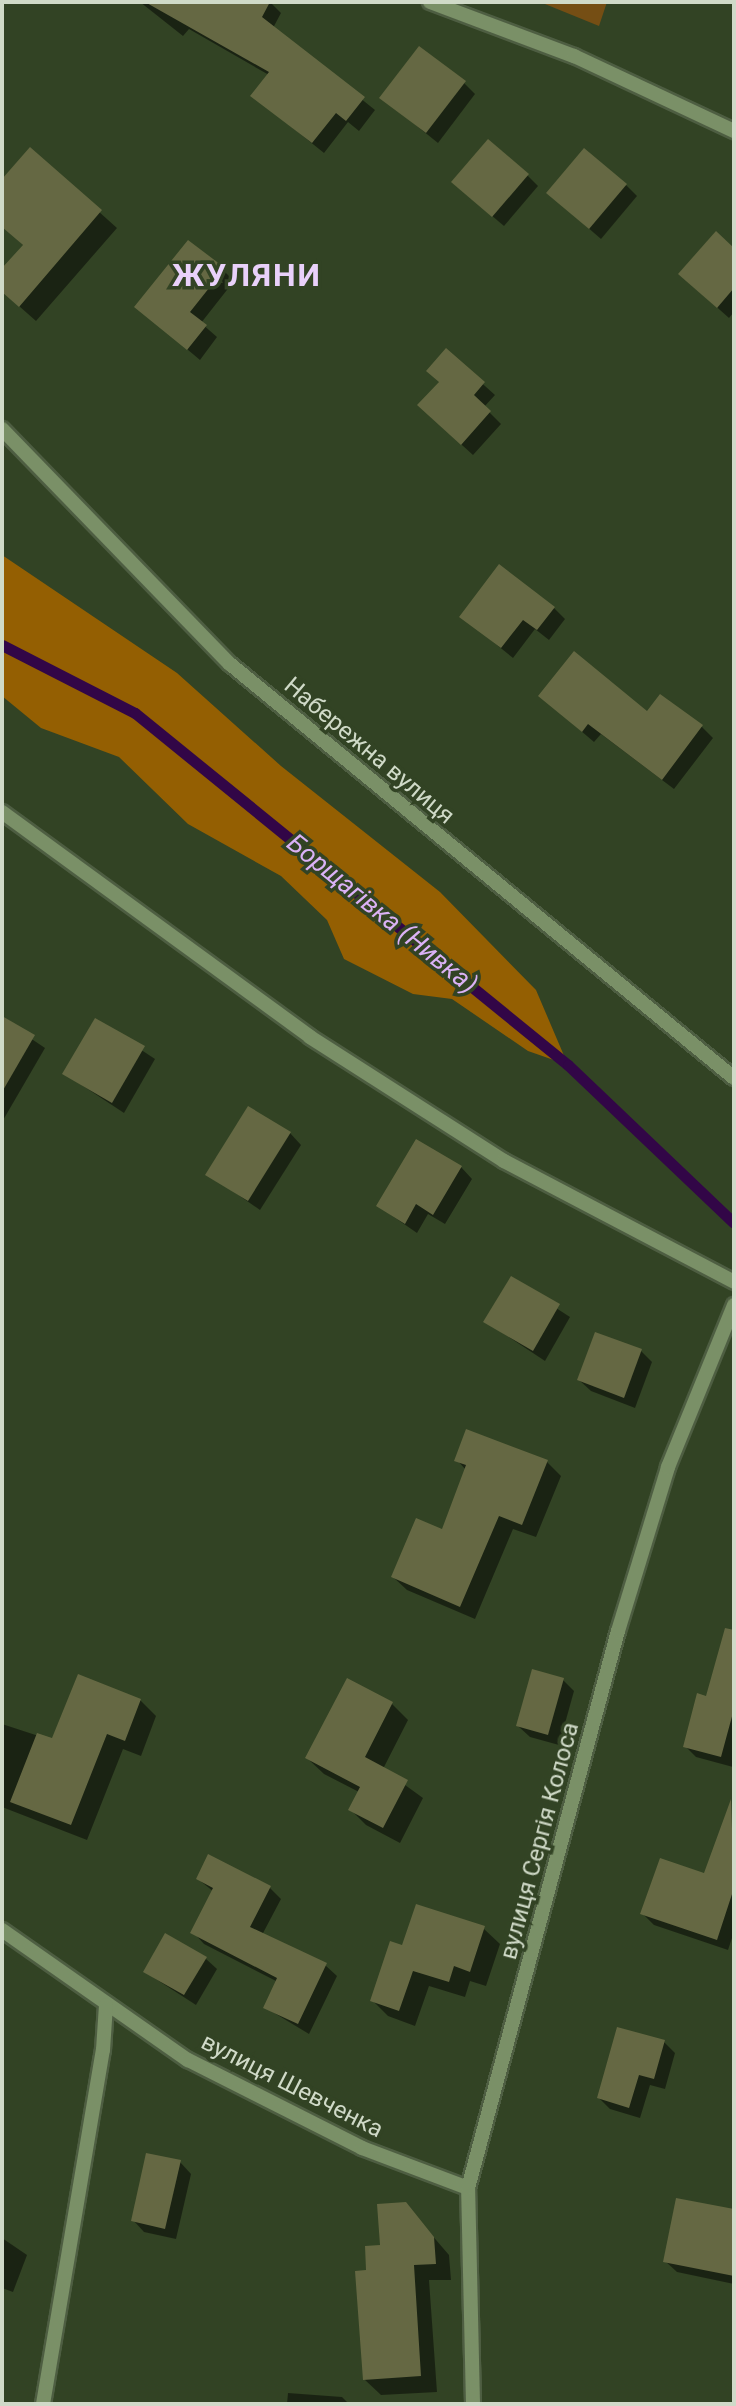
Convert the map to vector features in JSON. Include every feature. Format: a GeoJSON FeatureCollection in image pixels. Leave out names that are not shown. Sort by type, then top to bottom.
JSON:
{"type":"FeatureCollection","features":[{"type":"Feature","properties":{"kind":"street"},"geometry":{"type":"LineString","coordinates":[[430,2],[574,56],[734,131]]}},
{"type":"Feature","properties":{"kind":"street","name":"Набережна вулиця"},"geometry":{"type":"LineString","coordinates":[[2,429],[230,664],[734,1078]]}},
{"type":"Feature","properties":{"kind":"street"},"geometry":{"type":"LineString","coordinates":[[2,812],[310,1037],[504,1161],[734,1282]]}},
{"type":"Feature","properties":{"kind":"street","name":"вулиця Сергія Колоса"},"geometry":{"type":"LineString","coordinates":[[473,2404],[468,2188],[622,1618],[668,1467],[730,1328],[734,1305]]}},
{"type":"Feature","properties":{"kind":"street","name":"вулиця Шевченка"},"geometry":{"type":"LineString","coordinates":[[2,1930],[188,2060],[362,2148],[468,2188]]}},
{"type":"Feature","properties":{"kind":"street"},"geometry":{"type":"LineString","coordinates":[[43,2404],[103,2050],[106,2005]]}},
{"type":"Feature","properties":{"kind":"shaded area"},"geometry":{"type":"Polygon","coordinates":[[[540,2],[607,2],[599,26],[540,2]]]}},
{"type":"Feature","properties":{"kind":"shaded area"},"geometry":{"type":"Polygon","coordinates":[[[2,555],[177,673],[281,766],[440,892],[536,990],[568,1065],[528,1051],[452,999],[413,994],[344,959],[327,920],[281,876],[188,824],[119,757],[41,728],[2,696],[2,555]]]}},
{"type":"Feature","properties":{"kind":"building"},"geometry":{"type":"Polygon","coordinates":[[[145,2],[270,2],[262,17],[365,97],[346,121],[336,113],[312,143],[250,96],[269,72],[145,2]]]}},
{"type":"Feature","properties":{"kind":"building"},"geometry":{"type":"Polygon","coordinates":[[[419,46],[466,81],[426,133],[379,98],[419,46]]]}},
{"type":"Feature","properties":{"kind":"building"},"geometry":{"type":"Polygon","coordinates":[[[488,139],[529,174],[492,217],[451,182],[488,139]]]}},
{"type":"Feature","properties":{"kind":"building"},"geometry":{"type":"Polygon","coordinates":[[[30,147],[102,210],[19,307],[2,292],[2,268],[23,245],[2,227],[2,179],[30,147]]]}},
{"type":"Feature","properties":{"kind":"building"},"geometry":{"type":"Polygon","coordinates":[[[584,148],[627,184],[589,229],[546,193],[584,148]]]}},
{"type":"Feature","properties":{"kind":"building"},"geometry":{"type":"Polygon","coordinates":[[[716,231],[734,248],[734,288],[717,308],[678,274],[716,231]]]}},
{"type":"Feature","properties":{"kind":"building"},"geometry":{"type":"Polygon","coordinates":[[[188,240],[225,268],[190,312],[207,325],[187,350],[134,307],[188,240]]]}},
{"type":"Feature","properties":{"kind":"building"},"geometry":{"type":"Polygon","coordinates":[[[446,348],[485,382],[474,395],[491,411],[461,445],[417,405],[439,382],[426,371],[446,348]]]}},
{"type":"Feature","properties":{"kind":"building"},"geometry":{"type":"Polygon","coordinates":[[[499,564],[555,607],[537,630],[523,620],[501,648],[459,617],[499,564]]]}},
{"type":"Feature","properties":{"kind":"building"},"geometry":{"type":"Polygon","coordinates":[[[574,651],[647,711],[660,694],[703,725],[662,780],[588,724],[582,732],[538,696],[574,651]]]}},
{"type":"Feature","properties":{"kind":"building"},"geometry":{"type":"Polygon","coordinates":[[[2,1016],[35,1035],[2,1092],[2,1016]]]}},
{"type":"Feature","properties":{"kind":"building"},"geometry":{"type":"Polygon","coordinates":[[[95,1018],[145,1046],[112,1103],[62,1074],[95,1018]]]}},
{"type":"Feature","properties":{"kind":"building"},"geometry":{"type":"Polygon","coordinates":[[[248,1106],[291,1132],[248,1201],[205,1175],[248,1106]]]}},
{"type":"Feature","properties":{"kind":"building"},"geometry":{"type":"Polygon","coordinates":[[[416,1139],[462,1166],[433,1215],[416,1204],[405,1224],[376,1206],[416,1139]]]}},
{"type":"Feature","properties":{"kind":"building"},"geometry":{"type":"Polygon","coordinates":[[[511,1276],[560,1304],[533,1351],[483,1322],[511,1276]]]}},
{"type":"Feature","properties":{"kind":"building"},"geometry":{"type":"Polygon","coordinates":[[[595,1332],[642,1349],[624,1398],[577,1380],[595,1332]]]}},
{"type":"Feature","properties":{"kind":"building"},"geometry":{"type":"Polygon","coordinates":[[[466,1429],[548,1460],[522,1525],[499,1516],[460,1607],[391,1577],[416,1518],[442,1529],[466,1465],[454,1461],[466,1429]]]}},
{"type":"Feature","properties":{"kind":"building"},"geometry":{"type":"Polygon","coordinates":[[[725,1628],[734,1630],[734,1709],[721,1757],[683,1747],[697,1693],[706,1696],[725,1628]]]}},
{"type":"Feature","properties":{"kind":"building"},"geometry":{"type":"Polygon","coordinates":[[[532,1669],[564,1678],[548,1735],[516,1726],[532,1669]]]}},
{"type":"Feature","properties":{"kind":"building"},"geometry":{"type":"Polygon","coordinates":[[[78,1674],[141,1699],[125,1741],[107,1734],[71,1825],[10,1802],[37,1733],[52,1738],[78,1674]]]}},
{"type":"Feature","properties":{"kind":"building"},"geometry":{"type":"Polygon","coordinates":[[[347,1678],[393,1702],[365,1757],[408,1780],[383,1828],[348,1810],[360,1787],[305,1758],[347,1678]]]}},
{"type":"Feature","properties":{"kind":"building"},"geometry":{"type":"Polygon","coordinates":[[[731,1799],[734,1888],[717,1940],[640,1914],[660,1858],[704,1873],[731,1799]]]}},
{"type":"Feature","properties":{"kind":"building"},"geometry":{"type":"Polygon","coordinates":[[[208,1854],[271,1886],[250,1927],[327,1963],[298,2024],[263,2008],[277,1978],[190,1933],[213,1888],[196,1879],[208,1854]]]}},
{"type":"Feature","properties":{"kind":"building"},"geometry":{"type":"Polygon","coordinates":[[[416,1904],[485,1926],[470,1972],[454,1966],[449,1982],[413,1971],[399,2011],[370,2001],[390,1941],[402,1945],[416,1904]]]}},
{"type":"Feature","properties":{"kind":"building"},"geometry":{"type":"Polygon","coordinates":[[[165,1933],[207,1957],[184,1995],[143,1972],[165,1933]]]}},
{"type":"Feature","properties":{"kind":"building"},"geometry":{"type":"Polygon","coordinates":[[[617,2027],[665,2040],[654,2079],[639,2075],[629,2108],[597,2098],[617,2027]]]}},
{"type":"Feature","properties":{"kind":"building"},"geometry":{"type":"Polygon","coordinates":[[[146,2153],[181,2160],[165,2229],[131,2221],[146,2153]]]}},
{"type":"Feature","properties":{"kind":"building"},"geometry":{"type":"Polygon","coordinates":[[[676,2198],[734,2209],[734,2276],[663,2262],[676,2198]]]}},
{"type":"Feature","properties":{"kind":"building"},"geometry":{"type":"Polygon","coordinates":[[[406,2202],[434,2237],[436,2264],[414,2265],[421,2376],[363,2380],[355,2271],[366,2270],[365,2246],[380,2245],[377,2204],[406,2202]]]}},
{"type":"Feature","properties":{"kind":"waterway","name":"Борщагівка (Нивка)"},"geometry":{"type":"LineString","coordinates":[[2,645],[135,713],[568,1065],[733,1222]]}},
{"type":"Feature","properties":{"kind":"district","name":"ЖУЛЯНИ"},"geometry":{"type":"Point","coordinates":[247,275]}}]}
